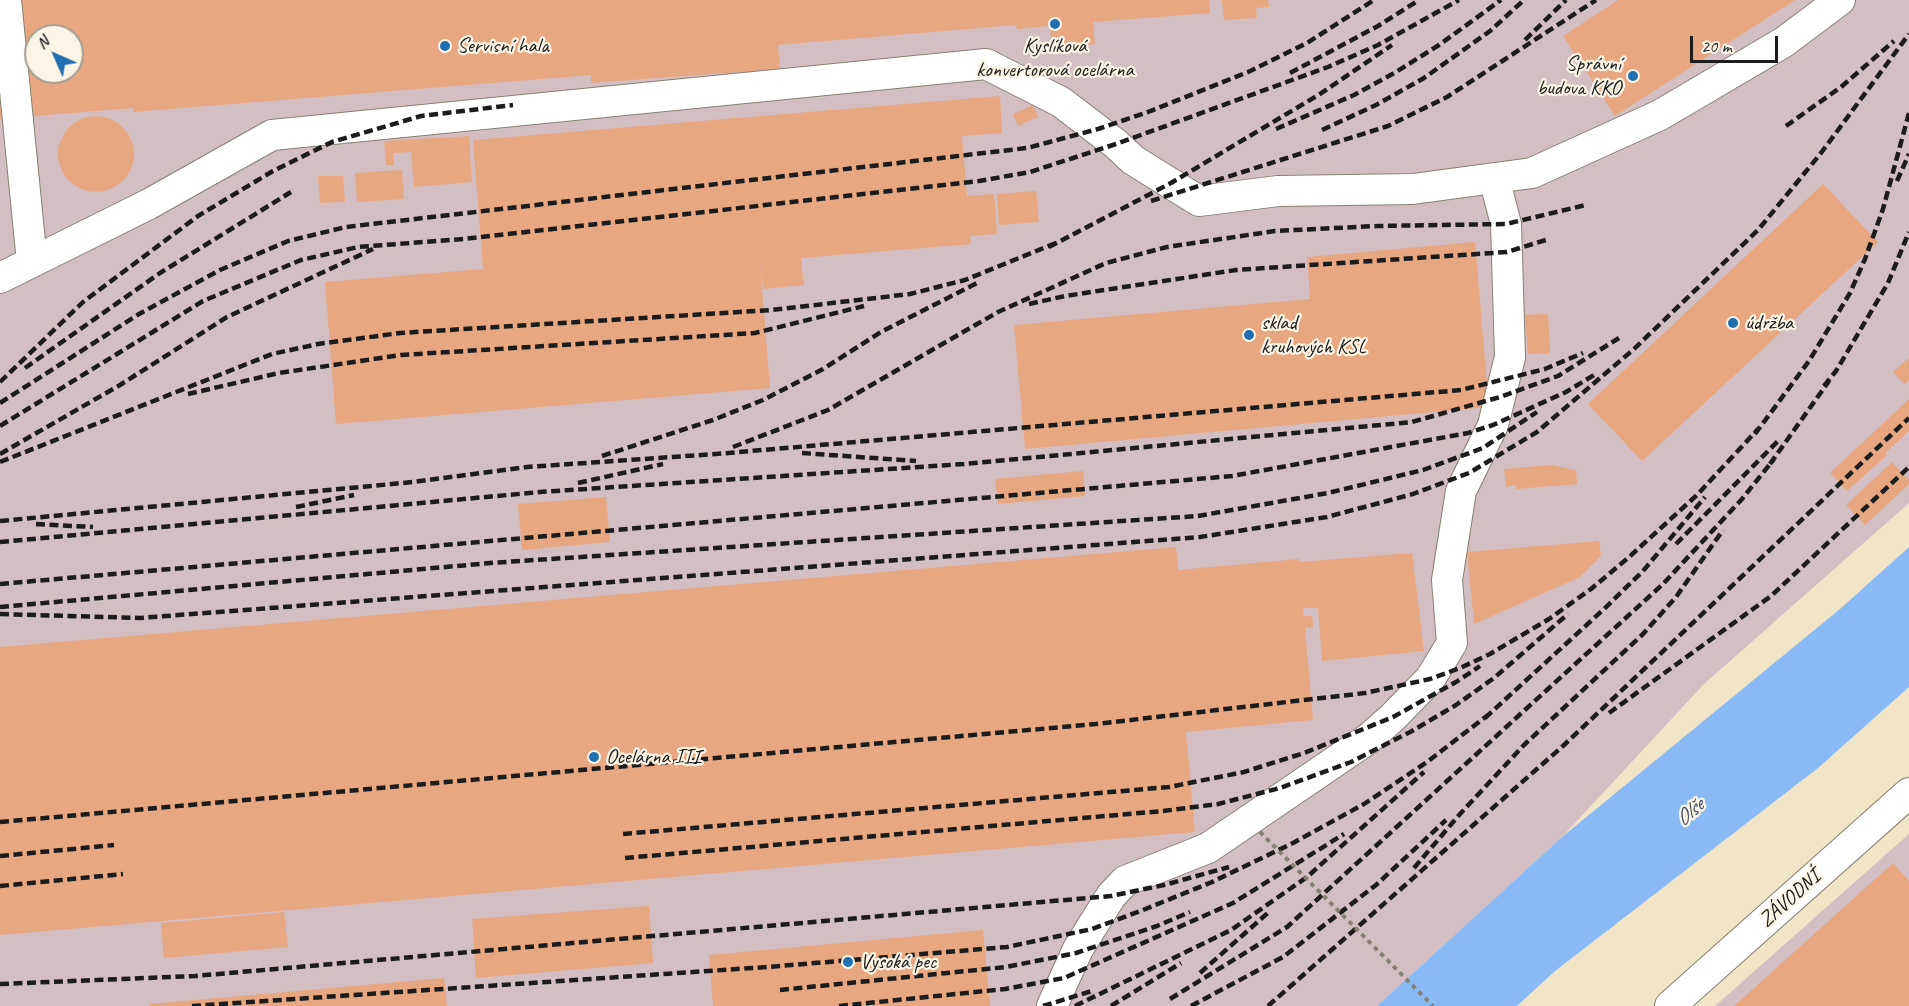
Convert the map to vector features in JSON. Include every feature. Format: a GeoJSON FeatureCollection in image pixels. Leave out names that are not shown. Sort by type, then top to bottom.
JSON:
{"type":"FeatureCollection","features":[{"type":"Feature","properties":{"kind":"street"},"geometry":{"type":"LineString","coordinates":[[6,0],[32,262]]}},
{"type":"Feature","properties":{"kind":"street"},"geometry":{"type":"LineString","coordinates":[[0,278],[149,204],[272,135],[986,64],[1062,102],[1133,160],[1200,201],[1278,191],[1413,189],[1532,173],[1660,115],[1784,42],[1840,0]]}},
{"type":"Feature","properties":{"kind":"street"},"geometry":{"type":"LineString","coordinates":[[1052,1006],[1078,950],[1111,896],[1125,880],[1208,848],[1368,739],[1394,717],[1430,679],[1452,643],[1448,580],[1461,492],[1493,425],[1510,357],[1506,224],[1494,178]]}},
{"type":"Feature","properties":{"kind":"street","name":"ZÁVODNÍ"},"geometry":{"type":"LineString","coordinates":[[1670,1006],[1909,793]]}},
{"type":"Feature","properties":{"kind":"path"},"geometry":{"type":"LineString","coordinates":[[1260,832],[1432,1006]]}},
{"type":"Feature","properties":{"kind":"shaded area"},"geometry":{"type":"Polygon","coordinates":[[[0,0],[1909,0],[1909,503],[1704,684],[1562,837],[1377,1006],[0,1006],[0,0]]]}},
{"type":"Feature","properties":{"kind":"shaded area"},"geometry":{"type":"Polygon","coordinates":[[[1909,834],[1909,1006],[1715,1006],[1909,834]]]}},
{"type":"Feature","properties":{"kind":"water","name":"Olše"},"geometry":{"type":"Polygon","coordinates":[[[1909,547],[1909,687],[1818,768],[1555,971],[1517,1006],[1377,1006],[1562,837],[1840,609],[1909,547]]]}},
{"type":"Feature","properties":{"kind":"building","name":"Servisní hala"},"geometry":{"type":"Polygon","coordinates":[[[0,0],[1209,0],[1210,13],[1093,22],[1095,44],[1052,48],[1050,26],[1017,29],[1016,25],[778,45],[780,69],[591,83],[591,75],[133,112],[133,108],[0,119],[0,0]]]}},
{"type":"Feature","properties":{"kind":"building"},"geometry":{"type":"Polygon","coordinates":[[[1222,0],[1268,0],[1269,7],[1256,8],[1257,18],[1224,20],[1222,0]]]}},
{"type":"Feature","properties":{"kind":"building","name":"Správní budova KKO"},"geometry":{"type":"Polygon","coordinates":[[[1618,0],[1795,0],[1615,116],[1563,36],[1618,0]]]}},
{"type":"Feature","properties":{"kind":"building"},"geometry":{"type":"Polygon","coordinates":[[[1000,96],[1002,133],[962,136],[967,196],[994,194],[997,234],[970,236],[971,244],[801,258],[804,285],[763,289],[760,262],[770,388],[336,424],[325,282],[483,269],[473,140],[1000,96]]]}},
{"type":"Feature","properties":{"kind":"building"},"geometry":{"type":"Polygon","coordinates":[[[1033,105],[1038,117],[1018,126],[1013,114],[1033,105]]]}},
{"type":"Feature","properties":{"kind":"building"},"geometry":{"type":"Polygon","coordinates":[[[89,116],[103,116],[117,122],[128,133],[134,147],[131,169],[123,181],[103,192],[89,192],[75,186],[64,175],[58,161],[58,147],[64,133],[75,122],[89,116]]]}},
{"type":"Feature","properties":{"kind":"building"},"geometry":{"type":"Polygon","coordinates":[[[469,136],[472,182],[414,187],[411,152],[393,153],[394,165],[386,165],[384,141],[469,136]]]}},
{"type":"Feature","properties":{"kind":"building"},"geometry":{"type":"Polygon","coordinates":[[[402,170],[404,199],[357,202],[355,173],[402,170]]]}},
{"type":"Feature","properties":{"kind":"building"},"geometry":{"type":"Polygon","coordinates":[[[318,176],[343,176],[345,202],[320,203],[318,176]]]}},
{"type":"Feature","properties":{"kind":"building","name":"údržba"},"geometry":{"type":"Polygon","coordinates":[[[1823,184],[1878,242],[1642,461],[1588,404],[1823,184]]]}},
{"type":"Feature","properties":{"kind":"building"},"geometry":{"type":"Polygon","coordinates":[[[1036,191],[1039,222],[999,225],[997,194],[1036,191]]]}},
{"type":"Feature","properties":{"kind":"building","name":"sklad kruhových KSL"},"geometry":{"type":"Polygon","coordinates":[[[1475,242],[1489,407],[1025,449],[1014,325],[1310,299],[1307,257],[1475,242]]]}},
{"type":"Feature","properties":{"kind":"building"},"geometry":{"type":"Polygon","coordinates":[[[1548,314],[1550,353],[1528,354],[1525,315],[1548,314]]]}},
{"type":"Feature","properties":{"kind":"building"},"geometry":{"type":"Polygon","coordinates":[[[1909,358],[1909,380],[1904,384],[1893,372],[1909,358]]]}},
{"type":"Feature","properties":{"kind":"building"},"geometry":{"type":"Polygon","coordinates":[[[1909,399],[1909,431],[1885,453],[1887,455],[1847,491],[1830,473],[1909,399]]]}},
{"type":"Feature","properties":{"kind":"building"},"geometry":{"type":"Polygon","coordinates":[[[1892,462],[1909,480],[1909,484],[1865,525],[1846,505],[1892,462]]]}},
{"type":"Feature","properties":{"kind":"building"},"geometry":{"type":"Polygon","coordinates":[[[1551,465],[1576,470],[1577,484],[1516,489],[1515,485],[1506,487],[1504,469],[1551,465]]]}},
{"type":"Feature","properties":{"kind":"building"},"geometry":{"type":"Polygon","coordinates":[[[1083,471],[1085,496],[998,504],[995,479],[1083,471]]]}},
{"type":"Feature","properties":{"kind":"building"},"geometry":{"type":"Polygon","coordinates":[[[606,497],[610,542],[522,550],[518,504],[606,497]]]}},
{"type":"Feature","properties":{"kind":"building"},"geometry":{"type":"Polygon","coordinates":[[[1599,541],[1601,556],[1580,577],[1474,624],[1467,552],[1599,541]]]}},
{"type":"Feature","properties":{"kind":"building","name":"Ocelárna III"},"geometry":{"type":"Polygon","coordinates":[[[1176,547],[1178,570],[1299,559],[1299,562],[1412,553],[1424,651],[1322,661],[1318,608],[1303,608],[1304,616],[1312,616],[1313,627],[1305,628],[1313,720],[1186,732],[1195,832],[0,935],[0,647],[1176,547]]]}},
{"type":"Feature","properties":{"kind":"building"},"geometry":{"type":"Polygon","coordinates":[[[1893,863],[1909,881],[1909,1006],[1734,1006],[1893,863]]]}},
{"type":"Feature","properties":{"kind":"building"},"geometry":{"type":"Polygon","coordinates":[[[649,906],[653,963],[476,978],[472,919],[649,906]]]}},
{"type":"Feature","properties":{"kind":"building"},"geometry":{"type":"Polygon","coordinates":[[[284,912],[288,947],[164,958],[161,923],[284,912]]]}},
{"type":"Feature","properties":{"kind":"building","name":"Vysoká pec"},"geometry":{"type":"Polygon","coordinates":[[[983,930],[990,1006],[713,1006],[709,955],[983,930]]]}},
{"type":"Feature","properties":{"kind":"building"},"geometry":{"type":"Polygon","coordinates":[[[444,978],[447,1006],[149,1006],[149,1004],[444,978]]]}},
{"type":"Feature","properties":{"kind":"railway"},"geometry":{"type":"LineString","coordinates":[[0,403],[139,314],[220,270],[288,241],[346,227],[1027,148],[1098,129],[1148,112],[1248,72],[1307,43],[1374,0]]}},
{"type":"Feature","properties":{"kind":"railway"},"geometry":{"type":"LineString","coordinates":[[1290,73],[1378,26],[1419,0]]}},
{"type":"Feature","properties":{"kind":"railway"},"geometry":{"type":"LineString","coordinates":[[0,426],[203,301],[301,260],[358,247],[464,239],[979,181],[1030,172],[1116,144],[1328,67],[1378,45],[1459,0]]}},
{"type":"Feature","properties":{"kind":"railway"},"geometry":{"type":"LineString","coordinates":[[1276,129],[1354,95],[1396,72],[1439,45],[1501,0]]}},
{"type":"Feature","properties":{"kind":"railway"},"geometry":{"type":"LineString","coordinates":[[1322,130],[1376,105],[1424,78],[1490,31],[1524,0]]}},
{"type":"Feature","properties":{"kind":"railway"},"geometry":{"type":"LineString","coordinates":[[1525,40],[1566,0]]}},
{"type":"Feature","properties":{"kind":"railway"},"geometry":{"type":"LineString","coordinates":[[1151,201],[1388,126],[1447,97],[1596,0]]}},
{"type":"Feature","properties":{"kind":"railway"},"geometry":{"type":"LineString","coordinates":[[0,614],[140,618],[1200,537],[1327,517],[1413,494],[1469,473],[1537,432],[1634,349],[1758,230],[1821,153],[1909,34]]}},
{"type":"Feature","properties":{"kind":"railway"},"geometry":{"type":"LineString","coordinates":[[1786,126],[1841,87],[1894,41]]}},
{"type":"Feature","properties":{"kind":"railway"},"geometry":{"type":"LineString","coordinates":[[1049,247],[1171,183],[1320,94],[1392,45]]}},
{"type":"Feature","properties":{"kind":"railway"},"geometry":{"type":"LineString","coordinates":[[0,382],[83,302],[198,216],[273,171],[332,142],[421,116],[513,105]]}},
{"type":"Feature","properties":{"kind":"railway"},"geometry":{"type":"LineString","coordinates":[[1755,434],[1809,361],[1850,293],[1883,209],[1909,113]]}},
{"type":"Feature","properties":{"kind":"railway"},"geometry":{"type":"LineString","coordinates":[[1897,181],[1909,154]]}},
{"type":"Feature","properties":{"kind":"railway"},"geometry":{"type":"LineString","coordinates":[[25,368],[160,273],[291,192]]}},
{"type":"Feature","properties":{"kind":"railway"},"geometry":{"type":"LineString","coordinates":[[733,447],[828,410],[998,312],[1106,263],[1167,247],[1275,231],[1377,226],[1506,224],[1586,205]]}},
{"type":"Feature","properties":{"kind":"railway"},"geometry":{"type":"LineString","coordinates":[[1824,386],[1836,371],[1888,283],[1909,232]]}},
{"type":"Feature","properties":{"kind":"railway"},"geometry":{"type":"LineString","coordinates":[[1029,304],[1065,296],[1236,270],[1507,252],[1549,239]]}},
{"type":"Feature","properties":{"kind":"railway"},"geometry":{"type":"LineString","coordinates":[[0,462],[272,354],[318,344],[400,333],[772,310],[910,294],[965,280],[1056,243]]}},
{"type":"Feature","properties":{"kind":"railway"},"geometry":{"type":"LineString","coordinates":[[0,454],[120,385],[227,317],[373,249]]}},
{"type":"Feature","properties":{"kind":"railway"},"geometry":{"type":"LineString","coordinates":[[602,456],[713,420],[763,400],[823,369],[881,332],[979,282]]}},
{"type":"Feature","properties":{"kind":"railway"},"geometry":{"type":"LineString","coordinates":[[188,394],[279,373],[401,355],[755,333],[864,306]]}},
{"type":"Feature","properties":{"kind":"railway"},"geometry":{"type":"LineString","coordinates":[[0,542],[540,492],[964,464],[1412,422],[1500,397],[1558,376],[1619,338]]}},
{"type":"Feature","properties":{"kind":"railway"},"geometry":{"type":"LineString","coordinates":[[0,521],[413,482],[527,467],[716,454],[1461,390],[1545,369],[1583,353]]}},
{"type":"Feature","properties":{"kind":"railway"},"geometry":{"type":"LineString","coordinates":[[0,584],[1232,476],[1468,433],[1493,425],[1566,392],[1594,375]]}},
{"type":"Feature","properties":{"kind":"railway"},"geometry":{"type":"LineString","coordinates":[[1770,464],[1829,381]]}},
{"type":"Feature","properties":{"kind":"railway"},"geometry":{"type":"LineString","coordinates":[[0,607],[490,563],[1198,516],[1328,493],[1423,470],[1483,448],[1537,412]]}},
{"type":"Feature","properties":{"kind":"railway"},"geometry":{"type":"LineString","coordinates":[[1268,1006],[1563,746],[1909,418]]}},
{"type":"Feature","properties":{"kind":"railway"},"geometry":{"type":"LineString","coordinates":[[0,822],[1096,724],[1365,693],[1430,679],[1490,654],[1549,619],[1591,589],[1697,495],[1759,428]]}},
{"type":"Feature","properties":{"kind":"railway"},"geometry":{"type":"LineString","coordinates":[[1676,544],[1780,439]]}},
{"type":"Feature","properties":{"kind":"railway"},"geometry":{"type":"LineString","coordinates":[[802,453],[916,461]]}},
{"type":"Feature","properties":{"kind":"railway"},"geometry":{"type":"LineString","coordinates":[[1170,999],[1287,927],[1663,584],[1742,499],[1774,459]]}},
{"type":"Feature","properties":{"kind":"railway"},"geometry":{"type":"LineString","coordinates":[[578,483],[663,464]]}},
{"type":"Feature","properties":{"kind":"railway"},"geometry":{"type":"LineString","coordinates":[[1609,713],[1771,596],[1909,467]]}},
{"type":"Feature","properties":{"kind":"railway"},"geometry":{"type":"LineString","coordinates":[[296,507],[354,495]]}},
{"type":"Feature","properties":{"kind":"railway"},"geometry":{"type":"LineString","coordinates":[[1485,718],[1643,571],[1705,497]]}},
{"type":"Feature","properties":{"kind":"railway"},"geometry":{"type":"LineString","coordinates":[[36,524],[93,527]]}},
{"type":"Feature","properties":{"kind":"railway"},"geometry":{"type":"LineString","coordinates":[[1414,868],[1524,745],[1643,634],[1676,597],[1723,530]]}},
{"type":"Feature","properties":{"kind":"railway"},"geometry":{"type":"LineString","coordinates":[[625,858],[1163,811],[1218,804],[1280,788],[1351,762],[1412,731],[1456,705],[1494,678],[1568,614]]}},
{"type":"Feature","properties":{"kind":"railway"},"geometry":{"type":"LineString","coordinates":[[623,834],[1169,787],[1244,772],[1304,753],[1393,717],[1480,666]]}},
{"type":"Feature","properties":{"kind":"railway"},"geometry":{"type":"LineString","coordinates":[[192,1006],[767,967],[1007,947],[1092,929],[1212,882],[1293,843],[1364,804],[1427,762],[1492,712]]}},
{"type":"Feature","properties":{"kind":"railway"},"geometry":{"type":"LineString","coordinates":[[1075,1006],[1231,930],[1307,877],[1424,772]]}},
{"type":"Feature","properties":{"kind":"railway"},"geometry":{"type":"LineString","coordinates":[[1191,1006],[1283,957],[1376,885],[1446,820]]}},
{"type":"Feature","properties":{"kind":"railway"},"geometry":{"type":"LineString","coordinates":[[839,1006],[1005,989],[1064,978],[1233,903],[1344,834]]}},
{"type":"Feature","properties":{"kind":"railway"},"geometry":{"type":"LineString","coordinates":[[0,856],[114,845]]}},
{"type":"Feature","properties":{"kind":"railway"},"geometry":{"type":"LineString","coordinates":[[0,984],[195,976],[1111,896],[1164,885],[1229,867]]}},
{"type":"Feature","properties":{"kind":"railway"},"geometry":{"type":"LineString","coordinates":[[0,886],[123,874]]}},
{"type":"Feature","properties":{"kind":"railway"},"geometry":{"type":"LineString","coordinates":[[1200,973],[1270,911]]}},
{"type":"Feature","properties":{"kind":"railway"},"geometry":{"type":"LineString","coordinates":[[780,990],[1006,967],[1076,953],[1157,926],[1190,912]]}},
{"type":"Feature","properties":{"kind":"railway"},"geometry":{"type":"LineString","coordinates":[[1111,1006],[1181,963]]}},
{"type":"Feature","properties":{"kind":"railway"},"geometry":{"type":"LineString","coordinates":[[1043,1006],[1092,991]]}},
{"type":"Feature","properties":{"kind":"place","name":"Kyslíková konvertorová ocelárna"},"geometry":{"type":"Point","coordinates":[1055,24]}},
{"type":"Feature","properties":{"kind":"place","name":"Servisní hala"},"geometry":{"type":"Point","coordinates":[445,46]}},
{"type":"Feature","properties":{"kind":"place","name":"Správní budova KKO"},"geometry":{"type":"Point","coordinates":[1633,76]}},
{"type":"Feature","properties":{"kind":"place","name":"údržba"},"geometry":{"type":"Point","coordinates":[1733,323]}},
{"type":"Feature","properties":{"kind":"place","name":"sklad kruhových KSL"},"geometry":{"type":"Point","coordinates":[1249,335]}},
{"type":"Feature","properties":{"kind":"place","name":"Ocelárna III"},"geometry":{"type":"Point","coordinates":[594,757]}},
{"type":"Feature","properties":{"kind":"place","name":"Vysoká pec"},"geometry":{"type":"Point","coordinates":[848,962]}}]}
